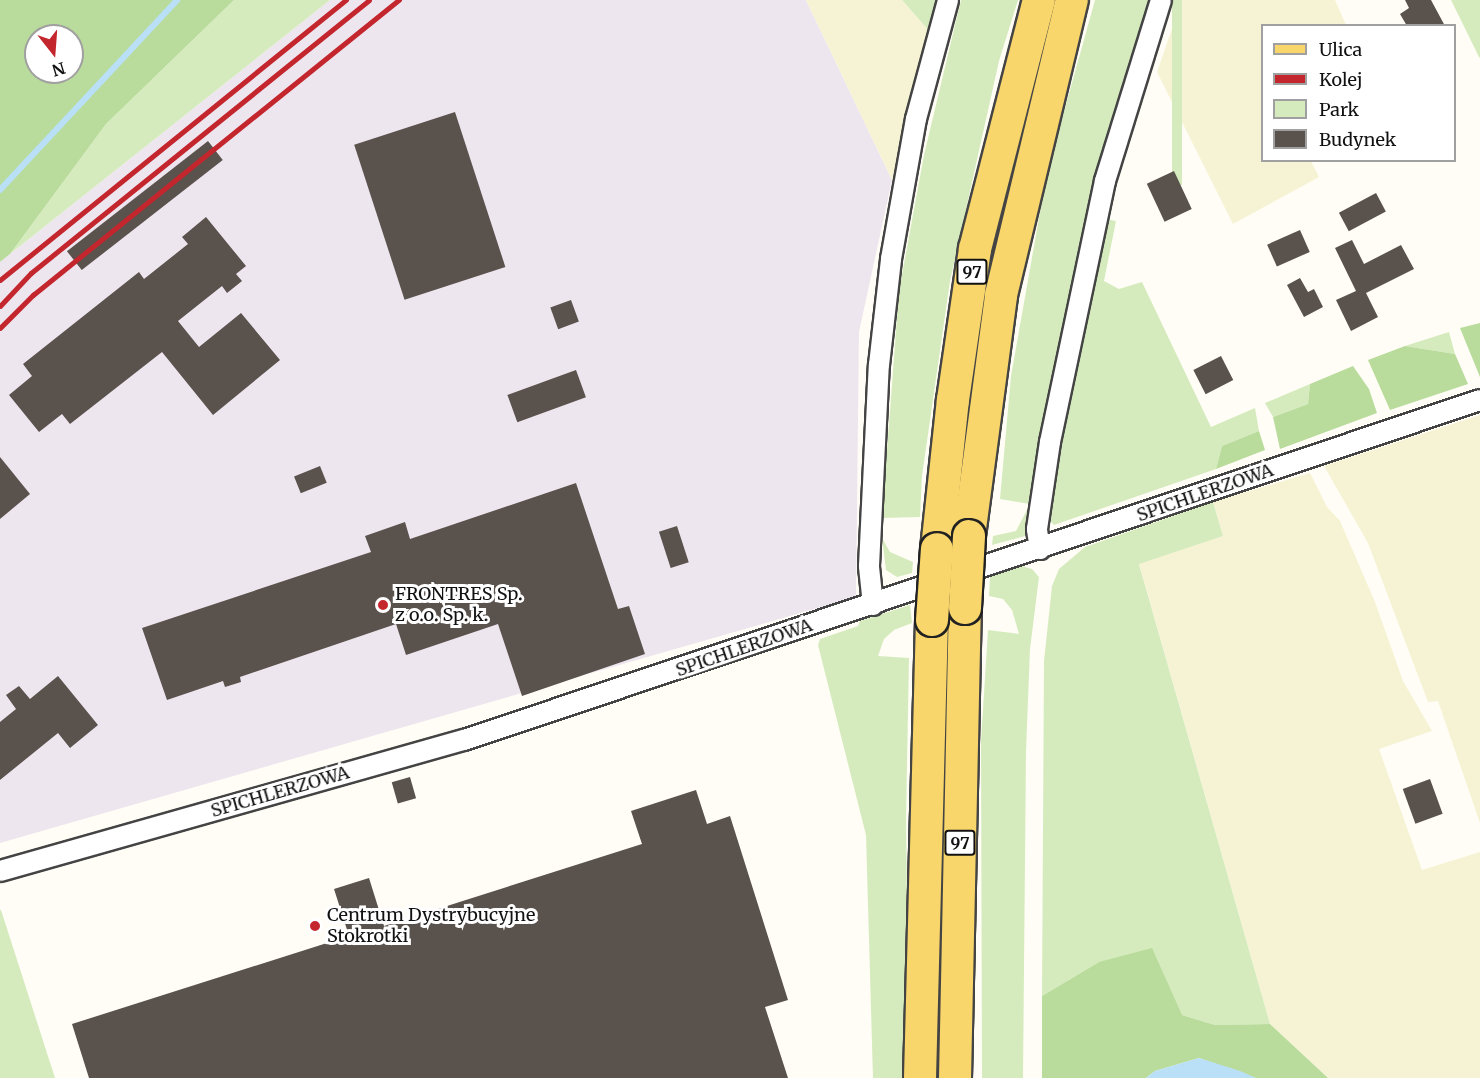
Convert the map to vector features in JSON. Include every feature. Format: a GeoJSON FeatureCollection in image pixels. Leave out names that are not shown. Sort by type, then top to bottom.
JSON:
{"type":"FeatureCollection","features":[{"type":"Feature","properties":{"kind":"main road","name":"97"},"geometry":{"type":"LineString","coordinates":[[920,1078],[932,620],[953,399],[975,249],[1039,0]]}},
{"type":"Feature","properties":{"kind":"main road","name":"97"},"geometry":{"type":"LineString","coordinates":[[955,1078],[965,608],[969,536],[1001,295],[1072,0]]}},
{"type":"Feature","properties":{"kind":"street"},"geometry":{"type":"LineString","coordinates":[[873,605],[869,566],[879,365],[891,260],[916,119],[948,0]]}},
{"type":"Feature","properties":{"kind":"street"},"geometry":{"type":"LineString","coordinates":[[1040,549],[1037,529],[1050,442],[1105,181],[1161,0]]}},
{"type":"Feature","properties":{"kind":"street","name":"SPICHLERZOWA"},"geometry":{"type":"LineString","coordinates":[[0,871],[464,740],[1480,400]]}},
{"type":"Feature","properties":{"kind":"shaded area"},"geometry":{"type":"Polygon","coordinates":[[[330,0],[806,0],[892,180],[859,332],[856,597],[0,843],[0,262],[330,0]]]}},
{"type":"Feature","properties":{"kind":"shaded area"},"geometry":{"type":"Polygon","coordinates":[[[806,0],[902,0],[930,32],[892,180],[806,0]]]}},
{"type":"Feature","properties":{"kind":"shaded area"},"geometry":{"type":"Polygon","coordinates":[[[1182,0],[1335,0],[1346,24],[1261,24],[1261,162],[1312,162],[1319,177],[1233,224],[1157,72],[1182,0]]]}},
{"type":"Feature","properties":{"kind":"shaded area"},"geometry":{"type":"Polygon","coordinates":[[[1480,415],[1480,823],[1438,701],[1428,702],[1368,543],[1324,466],[1480,415]]]}},
{"type":"Feature","properties":{"kind":"shaded area"},"geometry":{"type":"Polygon","coordinates":[[[1310,473],[1327,507],[1340,521],[1375,602],[1403,681],[1432,731],[1379,749],[1422,870],[1480,852],[1480,1078],[1328,1078],[1270,1024],[1139,563],[1223,536],[1213,502],[1310,473]]]}},
{"type":"Feature","properties":{"kind":"green space"},"geometry":{"type":"Polygon","coordinates":[[[0,0],[234,0],[106,124],[10,254],[0,262],[0,0]]]}},
{"type":"Feature","properties":{"kind":"green space"},"geometry":{"type":"Polygon","coordinates":[[[234,0],[330,0],[10,254],[106,124],[234,0]]]}},
{"type":"Feature","properties":{"kind":"green space"},"geometry":{"type":"Polygon","coordinates":[[[938,0],[930,32],[903,1],[938,0]]]}},
{"type":"Feature","properties":{"kind":"green space"},"geometry":{"type":"Polygon","coordinates":[[[961,0],[1018,0],[999,61],[950,281],[922,476],[920,517],[882,518],[899,291],[924,155],[961,0]]]}},
{"type":"Feature","properties":{"kind":"green space"},"geometry":{"type":"Polygon","coordinates":[[[1095,0],[1157,0],[1029,535],[992,545],[993,536],[1016,531],[1030,504],[1000,499],[1011,376],[1047,173],[1095,0]]]}},
{"type":"Feature","properties":{"kind":"green space"},"geometry":{"type":"Polygon","coordinates":[[[1172,0],[1182,0],[1182,185],[1172,185],[1172,0]]]}},
{"type":"Feature","properties":{"kind":"green space"},"geometry":{"type":"Polygon","coordinates":[[[1451,0],[1480,0],[1480,58],[1479,57],[1451,0]]]}},
{"type":"Feature","properties":{"kind":"green space"},"geometry":{"type":"Polygon","coordinates":[[[1105,219],[1116,221],[1104,281],[1119,289],[1142,282],[1211,427],[1255,408],[1259,431],[1222,446],[1216,469],[1054,525],[1047,517],[1076,347],[1105,219]]]}},
{"type":"Feature","properties":{"kind":"green space"},"geometry":{"type":"Polygon","coordinates":[[[1480,323],[1480,377],[1460,328],[1480,323]]]}},
{"type":"Feature","properties":{"kind":"green space"},"geometry":{"type":"Polygon","coordinates":[[[1449,332],[1455,354],[1405,346],[1449,332]]]}},
{"type":"Feature","properties":{"kind":"green space"},"geometry":{"type":"Polygon","coordinates":[[[1405,346],[1455,354],[1468,384],[1390,410],[1368,360],[1405,346]]]}},
{"type":"Feature","properties":{"kind":"green space"},"geometry":{"type":"Polygon","coordinates":[[[1353,366],[1369,389],[1377,413],[1280,449],[1273,417],[1308,404],[1310,384],[1353,366]]]}},
{"type":"Feature","properties":{"kind":"green space"},"geometry":{"type":"Polygon","coordinates":[[[1310,384],[1308,404],[1273,417],[1265,403],[1310,384]]]}},
{"type":"Feature","properties":{"kind":"green space"},"geometry":{"type":"Polygon","coordinates":[[[1259,431],[1265,450],[1216,469],[1222,446],[1259,431]]]}},
{"type":"Feature","properties":{"kind":"green space"},"geometry":{"type":"Polygon","coordinates":[[[1213,502],[1223,536],[1139,564],[1270,1024],[1215,1025],[1182,1015],[1099,962],[1042,996],[1044,661],[1052,586],[1059,569],[1085,547],[1213,502]]]}},
{"type":"Feature","properties":{"kind":"green space"},"geometry":{"type":"Polygon","coordinates":[[[882,538],[890,552],[913,562],[912,573],[897,577],[886,570],[882,538]]]}},
{"type":"Feature","properties":{"kind":"green space"},"geometry":{"type":"Polygon","coordinates":[[[1022,566],[1032,569],[1039,577],[1030,649],[1026,751],[1023,1078],[982,1078],[981,741],[988,630],[1019,634],[1012,610],[1003,599],[989,596],[990,577],[1022,566]]]}},
{"type":"Feature","properties":{"kind":"green space"},"geometry":{"type":"Polygon","coordinates":[[[910,605],[912,623],[894,630],[884,639],[878,656],[909,658],[906,818],[909,1078],[873,1078],[866,835],[818,645],[820,639],[858,626],[860,621],[910,605]]]}},
{"type":"Feature","properties":{"kind":"green space"},"geometry":{"type":"Polygon","coordinates":[[[1,910],[55,1078],[0,1078],[1,910]]]}},
{"type":"Feature","properties":{"kind":"green space"},"geometry":{"type":"Polygon","coordinates":[[[1152,948],[1182,1015],[1215,1025],[1270,1024],[1328,1078],[1256,1078],[1199,1058],[1155,1071],[1146,1078],[1042,1078],[1042,996],[1099,962],[1152,948]]]}},
{"type":"Feature","properties":{"kind":"water"},"geometry":{"type":"Polygon","coordinates":[[[1199,1058],[1256,1078],[1146,1078],[1155,1071],[1199,1058]]]}},
{"type":"Feature","properties":{"kind":"building"},"geometry":{"type":"Polygon","coordinates":[[[1405,0],[1431,0],[1444,24],[1406,24],[1400,14],[1409,8],[1405,0]]]}},
{"type":"Feature","properties":{"kind":"building"},"geometry":{"type":"Polygon","coordinates":[[[455,112],[505,267],[405,300],[354,145],[455,112]]]}},
{"type":"Feature","properties":{"kind":"building"},"geometry":{"type":"Polygon","coordinates":[[[208,141],[223,160],[82,270],[67,251],[208,141]]]}},
{"type":"Feature","properties":{"kind":"building"},"geometry":{"type":"Polygon","coordinates":[[[1174,171],[1192,209],[1165,222],[1147,184],[1174,171]]]}},
{"type":"Feature","properties":{"kind":"building"},"geometry":{"type":"Polygon","coordinates":[[[1376,193],[1386,212],[1349,231],[1339,213],[1376,193]]]}},
{"type":"Feature","properties":{"kind":"building"},"geometry":{"type":"Polygon","coordinates":[[[206,217],[246,266],[236,274],[242,281],[227,293],[222,286],[178,321],[199,347],[241,313],[280,360],[213,415],[162,352],[70,424],[62,414],[39,432],[9,395],[32,376],[23,364],[139,272],[144,279],[188,244],[182,237],[206,217]]]}},
{"type":"Feature","properties":{"kind":"building"},"geometry":{"type":"Polygon","coordinates":[[[1300,230],[1310,252],[1277,267],[1267,245],[1300,230]]]}},
{"type":"Feature","properties":{"kind":"building"},"geometry":{"type":"Polygon","coordinates":[[[1352,240],[1364,264],[1401,245],[1414,269],[1366,293],[1378,317],[1351,331],[1336,300],[1356,291],[1335,248],[1352,240]]]}},
{"type":"Feature","properties":{"kind":"building"},"geometry":{"type":"Polygon","coordinates":[[[1300,278],[1308,292],[1314,289],[1323,307],[1304,317],[1287,285],[1300,278]]]}},
{"type":"Feature","properties":{"kind":"building"},"geometry":{"type":"Polygon","coordinates":[[[571,300],[579,322],[558,329],[550,308],[571,300]]]}},
{"type":"Feature","properties":{"kind":"building"},"geometry":{"type":"Polygon","coordinates":[[[1221,356],[1233,380],[1206,394],[1193,370],[1221,356]]]}},
{"type":"Feature","properties":{"kind":"building"},"geometry":{"type":"Polygon","coordinates":[[[576,370],[586,397],[517,422],[507,395],[576,370]]]}},
{"type":"Feature","properties":{"kind":"building"},"geometry":{"type":"Polygon","coordinates":[[[0,457],[30,494],[0,519],[0,457]]]}},
{"type":"Feature","properties":{"kind":"building"},"geometry":{"type":"Polygon","coordinates":[[[320,466],[327,483],[301,493],[294,476],[320,466]]]}},
{"type":"Feature","properties":{"kind":"building","name":"FRONTRES Sp. z o.o. Sp. k."},"geometry":{"type":"Polygon","coordinates":[[[576,483],[618,609],[629,606],[645,654],[522,696],[498,624],[406,655],[396,624],[240,677],[241,682],[225,687],[223,681],[167,700],[142,628],[371,552],[365,536],[405,522],[410,539],[576,483]]]}},
{"type":"Feature","properties":{"kind":"building"},"geometry":{"type":"Polygon","coordinates":[[[677,526],[689,562],[671,568],[659,532],[677,526]]]}},
{"type":"Feature","properties":{"kind":"building"},"geometry":{"type":"Polygon","coordinates":[[[58,676],[98,725],[70,748],[58,733],[0,780],[0,722],[16,709],[6,695],[19,686],[30,699],[58,676]]]}},
{"type":"Feature","properties":{"kind":"building"},"geometry":{"type":"Polygon","coordinates":[[[410,777],[416,798],[398,803],[392,782],[410,777]]]}},
{"type":"Feature","properties":{"kind":"building"},"geometry":{"type":"Polygon","coordinates":[[[1430,779],[1443,814],[1415,824],[1403,789],[1430,779]]]}},
{"type":"Feature","properties":{"kind":"building"},"geometry":{"type":"Polygon","coordinates":[[[696,790],[707,824],[730,816],[788,1000],[765,1007],[788,1078],[89,1078],[72,1024],[349,936],[334,889],[369,878],[384,926],[642,844],[631,811],[696,790]]]}},
{"type":"Feature","properties":{"kind":"waterway"},"geometry":{"type":"LineString","coordinates":[[0,190],[177,0]]}},
{"type":"Feature","properties":{"kind":"railway"},"geometry":{"type":"LineString","coordinates":[[0,280],[346,0]]}},
{"type":"Feature","properties":{"kind":"railway"},"geometry":{"type":"LineString","coordinates":[[0,306],[31,273],[369,0]]}},
{"type":"Feature","properties":{"kind":"railway"},"geometry":{"type":"LineString","coordinates":[[0,328],[33,295],[399,0]]}},
{"type":"Feature","properties":{"kind":"place","name":"FRONTRES Sp. z o.o. Sp. k."},"geometry":{"type":"Point","coordinates":[383,605]}},
{"type":"Feature","properties":{"kind":"place","name":"Centrum Dystrybucyjne Stokrotki"},"geometry":{"type":"Point","coordinates":[315,926]}}]}
